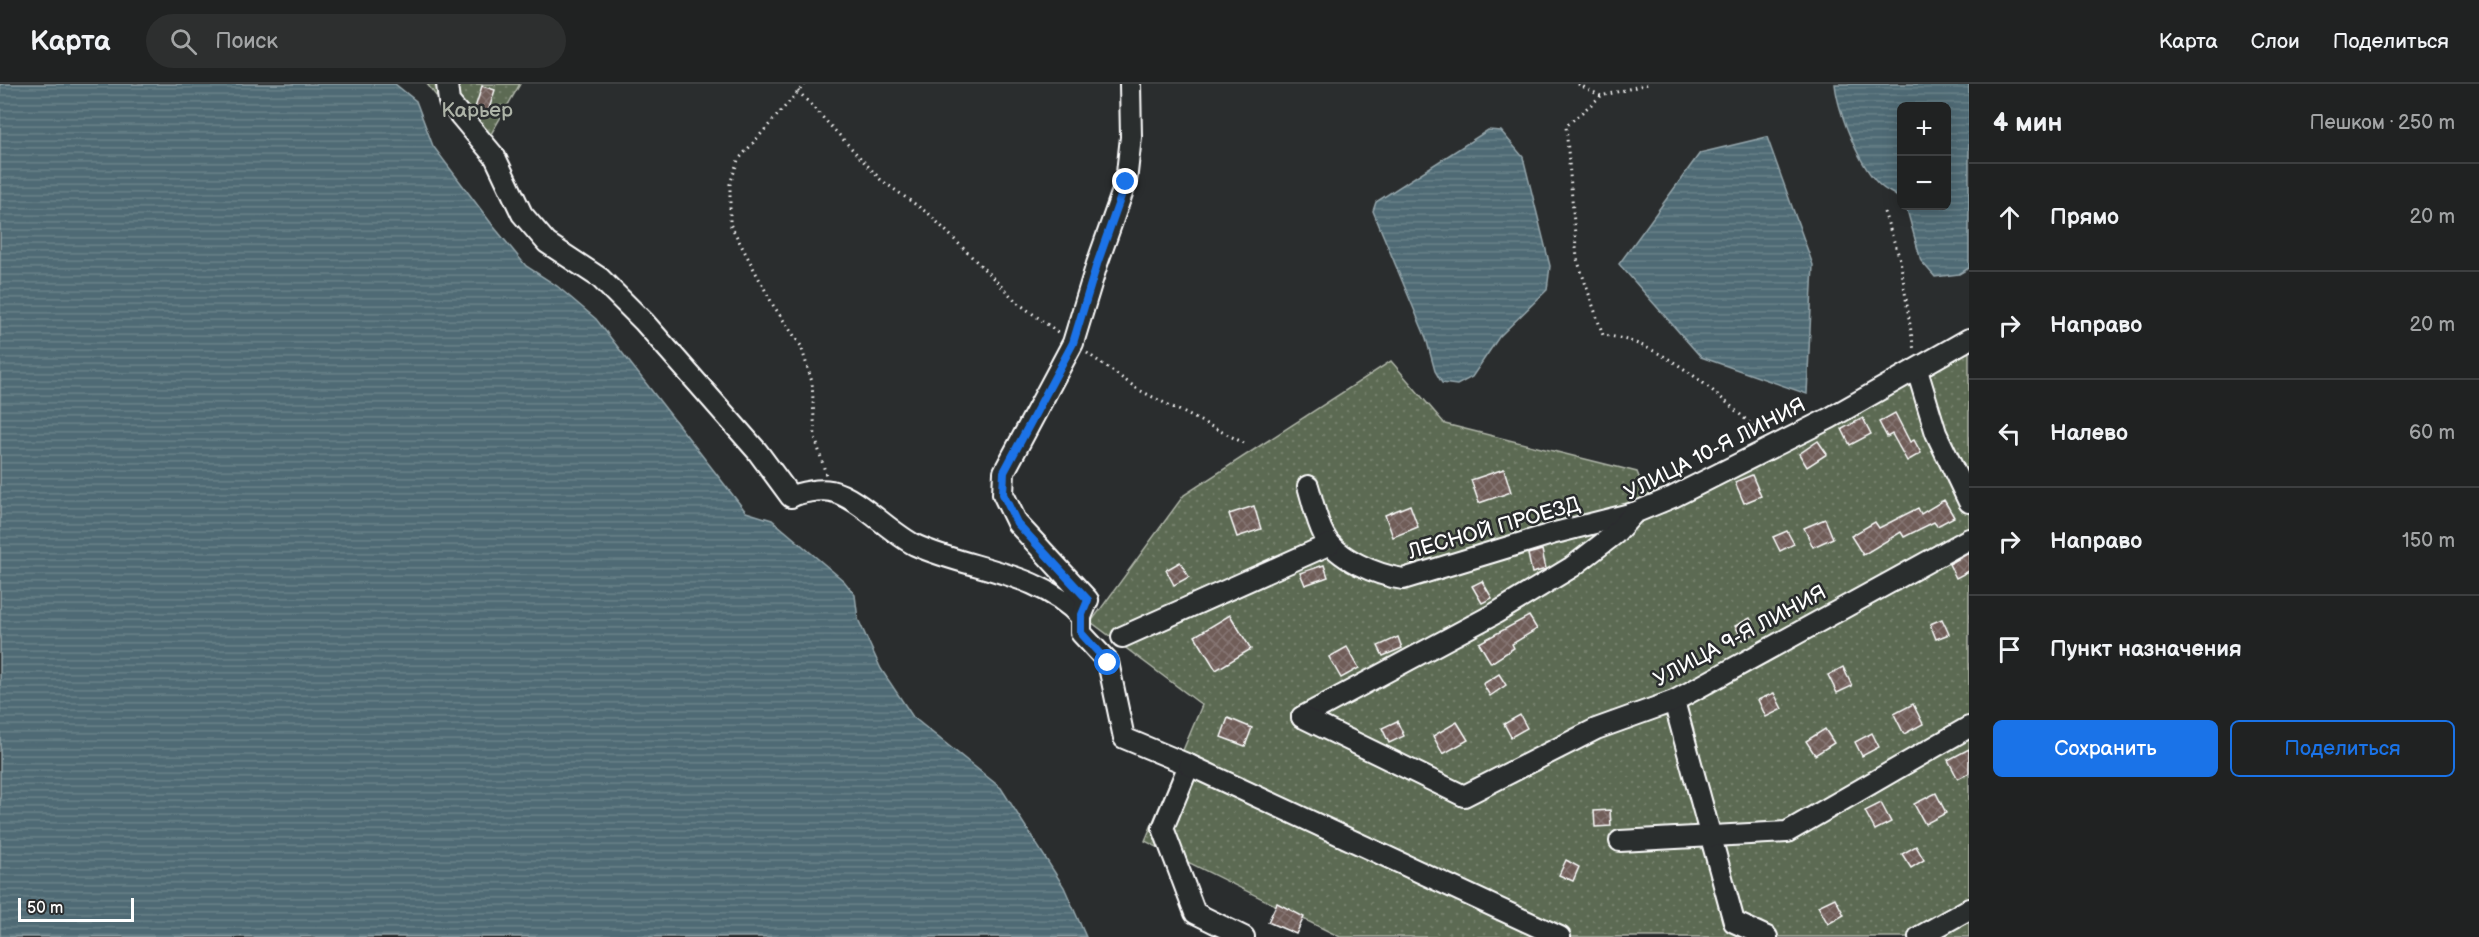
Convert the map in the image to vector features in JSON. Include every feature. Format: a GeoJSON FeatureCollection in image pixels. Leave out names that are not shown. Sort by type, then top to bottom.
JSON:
{"type":"FeatureCollection","features":[{"type":"Feature","properties":{"kind":"street"},"geometry":{"type":"LineString","coordinates":[[447,84],[449,102],[495,157],[522,214],[547,243],[600,278],[644,322],[757,451],[791,497],[796,494],[830,491],[869,512],[916,545],[1031,584],[1066,601],[1081,617]]}},
{"type":"Feature","properties":{"kind":"street"},"geometry":{"type":"LineString","coordinates":[[1130,84],[1131,137],[1126,182],[1097,264],[1073,343],[1004,472],[1003,494],[1017,523],[1088,600],[1081,617],[1081,633],[1108,663],[1124,738],[1189,765],[1560,937]]}},
{"type":"Feature","properties":{"kind":"street","name":"УЛИЦА 10-Я ЛИНИЯ"},"geometry":{"type":"LineString","coordinates":[[1464,796],[1302,717],[1476,624],[1572,567],[1615,534],[1634,513],[1673,497],[1776,446],[1917,370],[1969,339]]}},
{"type":"Feature","properties":{"kind":"street"},"geometry":{"type":"LineString","coordinates":[[1917,370],[1936,433],[1969,502]]}},
{"type":"Feature","properties":{"kind":"street"},"geometry":{"type":"LineString","coordinates":[[1122,637],[1330,544],[1323,533],[1308,486]]}},
{"type":"Feature","properties":{"kind":"street","name":"ЛЕСНОЙ ПРОЕЗД"},"geometry":{"type":"LineString","coordinates":[[1330,544],[1368,568],[1388,577],[1403,579],[1556,533],[1634,513]]}},
{"type":"Feature","properties":{"kind":"street","name":"УЛИЦА 9-Я ЛИНИЯ"},"geometry":{"type":"LineString","coordinates":[[1464,796],[1596,729],[1674,701],[1969,539]]}},
{"type":"Feature","properties":{"kind":"street"},"geometry":{"type":"LineString","coordinates":[[1674,701],[1734,922],[1767,937]]}},
{"type":"Feature","properties":{"kind":"street"},"geometry":{"type":"LineString","coordinates":[[1620,842],[1710,834],[1787,832],[1969,727]]}},
{"type":"Feature","properties":{"kind":"street"},"geometry":{"type":"LineString","coordinates":[[1189,765],[1163,828],[1195,913],[1244,937]]}},
{"type":"Feature","properties":{"kind":"street"},"geometry":{"type":"LineString","coordinates":[[1919,937],[1969,909]]}},
{"type":"Feature","properties":{"kind":"path"},"geometry":{"type":"LineString","coordinates":[[805,84],[738,159],[730,184],[730,224],[773,305],[801,346],[812,382],[815,437],[830,491]]}},
{"type":"Feature","properties":{"kind":"path"},"geometry":{"type":"LineString","coordinates":[[1578,84],[1601,96]]}},
{"type":"Feature","properties":{"kind":"path"},"geometry":{"type":"LineString","coordinates":[[1648,84],[1601,96],[1566,126],[1577,259],[1603,335],[1624,338],[1694,374],[1776,446]]}},
{"type":"Feature","properties":{"kind":"path"},"geometry":{"type":"LineString","coordinates":[[798,91],[881,180],[929,214],[1018,303],[1139,390],[1246,444]]}},
{"type":"Feature","properties":{"kind":"path"},"geometry":{"type":"LineString","coordinates":[[1884,212],[1900,259],[1917,370]]}},
{"type":"Feature","properties":{"kind":"green space","name":"Карьер"},"geometry":{"type":"Polygon","coordinates":[[[427,84],[520,84],[480,153],[427,84]]]}},
{"type":"Feature","properties":{"kind":"green space"},"geometry":{"type":"Polygon","coordinates":[[[1969,344],[1969,937],[1340,937],[1145,841],[1202,705],[1091,622],[1184,495],[1391,361],[1445,424],[1637,472],[1645,492],[1717,485],[1969,344]]]}},
{"type":"Feature","properties":{"kind":"water"},"geometry":{"type":"Polygon","coordinates":[[[0,84],[395,84],[416,101],[433,146],[494,227],[526,266],[557,286],[596,319],[746,512],[772,520],[844,581],[855,595],[858,619],[881,669],[913,717],[1001,788],[1064,887],[1086,937],[0,937],[0,84]]]}},
{"type":"Feature","properties":{"kind":"water"},"geometry":{"type":"Polygon","coordinates":[[[1835,84],[1969,84],[1969,268],[1959,274],[1935,277],[1921,261],[1907,210],[1951,210],[1951,102],[1897,102],[1897,196],[1874,179],[1858,154],[1845,124],[1835,84]]]}},
{"type":"Feature","properties":{"kind":"water"},"geometry":{"type":"Polygon","coordinates":[[[1488,130],[1501,131],[1523,157],[1550,266],[1547,290],[1499,337],[1472,377],[1457,385],[1442,383],[1435,371],[1426,338],[1373,211],[1376,202],[1488,130]]]}},
{"type":"Feature","properties":{"kind":"water"},"geometry":{"type":"Polygon","coordinates":[[[1767,137],[1813,265],[1807,394],[1701,357],[1619,264],[1700,153],[1767,137]]]}},
{"type":"Feature","properties":{"kind":"building"},"geometry":{"type":"Polygon","coordinates":[[[482,86],[495,90],[488,112],[475,108],[482,86]]]}},
{"type":"Feature","properties":{"kind":"building"},"geometry":{"type":"Polygon","coordinates":[[[1895,413],[1910,442],[1914,440],[1921,453],[1907,461],[1892,434],[1887,437],[1879,422],[1895,413]]]}},
{"type":"Feature","properties":{"kind":"building"},"geometry":{"type":"Polygon","coordinates":[[[1863,418],[1871,434],[1850,445],[1842,429],[1863,418]]]}},
{"type":"Feature","properties":{"kind":"building"},"geometry":{"type":"Polygon","coordinates":[[[1818,441],[1827,454],[1807,467],[1799,454],[1818,441]]]}},
{"type":"Feature","properties":{"kind":"building"},"geometry":{"type":"Polygon","coordinates":[[[1504,469],[1511,492],[1479,503],[1471,480],[1504,469]]]}},
{"type":"Feature","properties":{"kind":"building"},"geometry":{"type":"Polygon","coordinates":[[[1752,475],[1761,496],[1744,503],[1735,482],[1752,475]]]}},
{"type":"Feature","properties":{"kind":"building"},"geometry":{"type":"Polygon","coordinates":[[[1944,500],[1954,517],[1937,526],[1934,522],[1904,537],[1901,532],[1863,555],[1851,536],[1875,522],[1879,528],[1918,508],[1921,514],[1944,500]]]}},
{"type":"Feature","properties":{"kind":"building"},"geometry":{"type":"Polygon","coordinates":[[[1410,505],[1418,527],[1393,537],[1385,515],[1410,505]]]}},
{"type":"Feature","properties":{"kind":"building"},"geometry":{"type":"Polygon","coordinates":[[[1254,506],[1261,529],[1237,537],[1229,514],[1254,506]]]}},
{"type":"Feature","properties":{"kind":"building"},"geometry":{"type":"Polygon","coordinates":[[[1825,519],[1833,538],[1813,547],[1804,528],[1825,519]]]}},
{"type":"Feature","properties":{"kind":"building"},"geometry":{"type":"Polygon","coordinates":[[[1787,531],[1794,544],[1780,551],[1773,537],[1787,531]]]}},
{"type":"Feature","properties":{"kind":"building"},"geometry":{"type":"Polygon","coordinates":[[[1542,550],[1546,569],[1532,573],[1528,554],[1542,550]]]}},
{"type":"Feature","properties":{"kind":"building"},"geometry":{"type":"Polygon","coordinates":[[[1969,553],[1969,571],[1956,578],[1949,564],[1969,553]]]}},
{"type":"Feature","properties":{"kind":"building"},"geometry":{"type":"Polygon","coordinates":[[[1180,562],[1189,577],[1174,585],[1166,570],[1180,562]]]}},
{"type":"Feature","properties":{"kind":"building"},"geometry":{"type":"Polygon","coordinates":[[[1324,565],[1328,577],[1305,585],[1300,573],[1324,565]]]}},
{"type":"Feature","properties":{"kind":"building"},"geometry":{"type":"Polygon","coordinates":[[[1482,581],[1492,598],[1482,603],[1472,586],[1482,581]]]}},
{"type":"Feature","properties":{"kind":"building"},"geometry":{"type":"Polygon","coordinates":[[[1230,615],[1251,649],[1216,670],[1195,636],[1230,615]]]}},
{"type":"Feature","properties":{"kind":"building"},"geometry":{"type":"Polygon","coordinates":[[[1529,616],[1537,629],[1512,644],[1514,648],[1491,663],[1479,643],[1529,616]]]}},
{"type":"Feature","properties":{"kind":"building"},"geometry":{"type":"Polygon","coordinates":[[[1750,618],[1758,632],[1743,640],[1735,626],[1750,618]]]}},
{"type":"Feature","properties":{"kind":"building"},"geometry":{"type":"Polygon","coordinates":[[[1942,619],[1949,634],[1936,639],[1930,624],[1942,619]]]}},
{"type":"Feature","properties":{"kind":"building"},"geometry":{"type":"Polygon","coordinates":[[[1398,637],[1402,648],[1383,656],[1378,646],[1398,637]]]}},
{"type":"Feature","properties":{"kind":"building"},"geometry":{"type":"Polygon","coordinates":[[[1347,647],[1359,668],[1341,678],[1329,657],[1347,647]]]}},
{"type":"Feature","properties":{"kind":"building"},"geometry":{"type":"Polygon","coordinates":[[[1843,667],[1852,686],[1837,693],[1828,675],[1843,667]]]}},
{"type":"Feature","properties":{"kind":"building"},"geometry":{"type":"Polygon","coordinates":[[[1499,674],[1506,685],[1490,696],[1483,684],[1499,674]]]}},
{"type":"Feature","properties":{"kind":"building"},"geometry":{"type":"Polygon","coordinates":[[[1774,693],[1782,709],[1766,717],[1758,700],[1774,693]]]}},
{"type":"Feature","properties":{"kind":"building"},"geometry":{"type":"Polygon","coordinates":[[[1913,704],[1923,724],[1904,734],[1894,714],[1913,704]]]}},
{"type":"Feature","properties":{"kind":"building"},"geometry":{"type":"Polygon","coordinates":[[[1520,715],[1527,728],[1511,737],[1504,724],[1520,715]]]}},
{"type":"Feature","properties":{"kind":"building"},"geometry":{"type":"Polygon","coordinates":[[[1228,718],[1252,728],[1245,746],[1221,737],[1228,718]]]}},
{"type":"Feature","properties":{"kind":"building"},"geometry":{"type":"Polygon","coordinates":[[[1397,721],[1404,736],[1389,743],[1382,728],[1397,721]]]}},
{"type":"Feature","properties":{"kind":"building"},"geometry":{"type":"Polygon","coordinates":[[[1457,722],[1468,740],[1443,754],[1433,736],[1457,722]]]}},
{"type":"Feature","properties":{"kind":"building"},"geometry":{"type":"Polygon","coordinates":[[[1825,729],[1834,743],[1815,755],[1806,741],[1825,729]]]}},
{"type":"Feature","properties":{"kind":"building"},"geometry":{"type":"Polygon","coordinates":[[[1872,733],[1879,747],[1862,756],[1855,742],[1872,733]]]}},
{"type":"Feature","properties":{"kind":"building"},"geometry":{"type":"Polygon","coordinates":[[[1969,749],[1969,773],[1958,779],[1948,760],[1969,749]]]}},
{"type":"Feature","properties":{"kind":"building"},"geometry":{"type":"Polygon","coordinates":[[[1936,793],[1946,813],[1925,824],[1914,804],[1936,793]]]}},
{"type":"Feature","properties":{"kind":"building"},"geometry":{"type":"Polygon","coordinates":[[[1881,803],[1891,822],[1875,830],[1865,811],[1881,803]]]}},
{"type":"Feature","properties":{"kind":"building"},"geometry":{"type":"Polygon","coordinates":[[[1610,810],[1611,826],[1595,827],[1594,811],[1610,810]]]}},
{"type":"Feature","properties":{"kind":"building"},"geometry":{"type":"Polygon","coordinates":[[[1916,846],[1924,860],[1911,868],[1902,854],[1916,846]]]}},
{"type":"Feature","properties":{"kind":"building"},"geometry":{"type":"Polygon","coordinates":[[[1566,860],[1579,867],[1573,881],[1559,875],[1566,860]]]}},
{"type":"Feature","properties":{"kind":"building"},"geometry":{"type":"Polygon","coordinates":[[[1835,898],[1844,915],[1828,924],[1818,906],[1835,898]]]}},
{"type":"Feature","properties":{"kind":"building"},"geometry":{"type":"Polygon","coordinates":[[[1277,903],[1304,917],[1296,934],[1268,922],[1277,903]]]}},
{"type":"Feature","properties":{"kind":"route"},"geometry":{"type":"LineString","coordinates":[[1108,663],[1081,633],[1081,617],[1088,600],[1017,523],[1003,494],[1004,472],[1073,343],[1097,264],[1126,182]]}}]}
